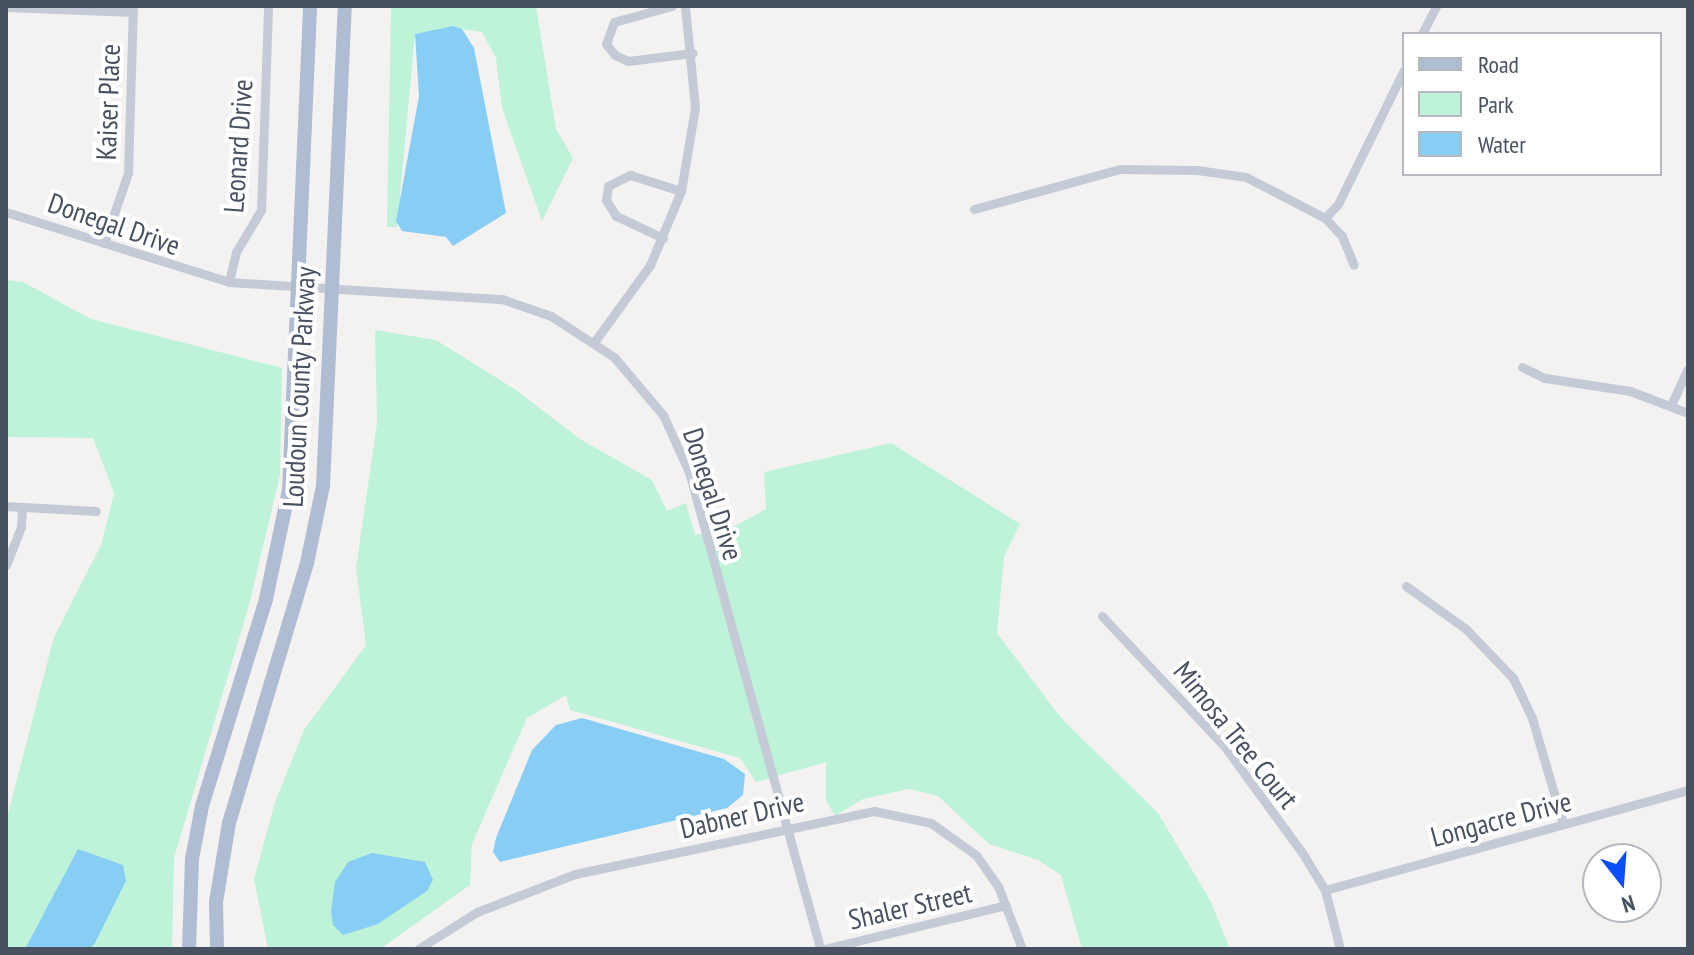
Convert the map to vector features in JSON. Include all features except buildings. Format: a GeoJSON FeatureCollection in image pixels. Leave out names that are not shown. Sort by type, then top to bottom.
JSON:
{"type":"FeatureCollection","features":[{"type":"Feature","properties":{"kind":"main road","name":"Loudoun County Parkway"},"geometry":{"type":"LineString","coordinates":[[189,949],[192,859],[202,806],[266,599],[289,490],[301,290],[310,6]]}},
{"type":"Feature","properties":{"kind":"main road","name":"Loudoun County Parkway"},"geometry":{"type":"LineString","coordinates":[[217,949],[216,902],[229,823],[317,526],[345,6]]}},
{"type":"Feature","properties":{"kind":"street","name":"Leonard Drive"},"geometry":{"type":"LineString","coordinates":[[229,282],[236,252],[261,210],[268,6]]}},
{"type":"Feature","properties":{"kind":"street"},"geometry":{"type":"LineString","coordinates":[[672,6],[614,22],[606,44],[628,61],[693,53]]}},
{"type":"Feature","properties":{"kind":"street"},"geometry":{"type":"LineString","coordinates":[[595,341],[634,290],[663,238],[681,191],[693,134],[693,53],[685,6]]}},
{"type":"Feature","properties":{"kind":"street"},"geometry":{"type":"LineString","coordinates":[[1423,32],[1436,6]]}},
{"type":"Feature","properties":{"kind":"street"},"geometry":{"type":"LineString","coordinates":[[6,7],[133,9]]}},
{"type":"Feature","properties":{"kind":"street","name":"Kaiser Place"},"geometry":{"type":"LineString","coordinates":[[104,243],[128,173],[133,9]]}},
{"type":"Feature","properties":{"kind":"street"},"geometry":{"type":"LineString","coordinates":[[1325,218],[1338,204],[1402,74]]}},
{"type":"Feature","properties":{"kind":"street"},"geometry":{"type":"LineString","coordinates":[[974,209],[1120,169],[1197,170],[1246,177],[1325,218],[1342,236],[1354,265]]}},
{"type":"Feature","properties":{"kind":"street"},"geometry":{"type":"LineString","coordinates":[[663,238],[616,216],[606,200],[608,186],[630,175],[681,191]]}},
{"type":"Feature","properties":{"kind":"street","name":"Donegal Drive"},"geometry":{"type":"LineString","coordinates":[[6,212],[229,282],[301,290],[448,292],[502,299],[551,316],[595,341],[649,395],[679,444],[822,949]]}},
{"type":"Feature","properties":{"kind":"street"},"geometry":{"type":"LineString","coordinates":[[1522,367],[1545,378],[1598,384],[1671,405],[1688,413]]}},
{"type":"Feature","properties":{"kind":"street"},"geometry":{"type":"LineString","coordinates":[[1671,405],[1688,369]]}},
{"type":"Feature","properties":{"kind":"street"},"geometry":{"type":"LineString","coordinates":[[6,506],[96,511]]}},
{"type":"Feature","properties":{"kind":"street"},"geometry":{"type":"LineString","coordinates":[[6,565],[21,527],[22,507]]}},
{"type":"Feature","properties":{"kind":"street"},"geometry":{"type":"LineString","coordinates":[[1406,586],[1466,629],[1513,678],[1532,718],[1563,824]]}},
{"type":"Feature","properties":{"kind":"street","name":"Mimosa Tree Court"},"geometry":{"type":"LineString","coordinates":[[1102,616],[1225,747],[1325,890]]}},
{"type":"Feature","properties":{"kind":"street","name":"Longacre Drive"},"geometry":{"type":"LineString","coordinates":[[1325,890],[1688,790]]}},
{"type":"Feature","properties":{"kind":"street","name":"Dabner Drive"},"geometry":{"type":"LineString","coordinates":[[418,949],[477,912],[538,886],[786,827],[874,811],[931,823],[976,855],[1006,905],[1022,949]]}},
{"type":"Feature","properties":{"kind":"street"},"geometry":{"type":"LineString","coordinates":[[1325,890],[1340,949]]}},
{"type":"Feature","properties":{"kind":"street","name":"Shaler Street"},"geometry":{"type":"LineString","coordinates":[[822,949],[1006,905]]}},
{"type":"Feature","properties":{"kind":"green space"},"geometry":{"type":"Polygon","coordinates":[[[391,6],[536,6],[556,129],[573,158],[542,221],[502,108],[496,58],[482,32],[462,29],[415,34],[397,227],[387,227],[391,6]]]}},
{"type":"Feature","properties":{"kind":"green space"},"geometry":{"type":"Polygon","coordinates":[[[6,280],[23,282],[91,319],[282,368],[280,475],[249,605],[174,858],[172,949],[6,949],[6,821],[54,637],[101,545],[114,493],[93,438],[6,437],[6,280]]]}},
{"type":"Feature","properties":{"kind":"green space"},"geometry":{"type":"Polygon","coordinates":[[[375,330],[436,340],[516,390],[580,439],[652,480],[667,511],[686,503],[695,535],[733,527],[766,509],[764,472],[891,443],[1020,524],[1004,557],[997,633],[1061,718],[1158,813],[1210,900],[1230,949],[1082,949],[1061,875],[1038,860],[989,844],[938,796],[909,789],[863,799],[835,816],[826,800],[826,762],[756,782],[740,758],[570,710],[566,695],[527,718],[472,844],[470,885],[380,949],[268,949],[254,879],[275,802],[304,730],[366,645],[356,568],[377,423],[375,330]]]}},
{"type":"Feature","properties":{"kind":"water"},"geometry":{"type":"Polygon","coordinates":[[[453,26],[462,29],[474,48],[506,213],[453,246],[446,237],[402,231],[396,221],[419,96],[415,34],[453,26]]]}},
{"type":"Feature","properties":{"kind":"water"},"geometry":{"type":"Polygon","coordinates":[[[582,718],[724,759],[745,774],[743,795],[727,808],[500,862],[493,852],[496,838],[532,750],[556,725],[582,718]]]}},
{"type":"Feature","properties":{"kind":"water"},"geometry":{"type":"Polygon","coordinates":[[[78,849],[123,865],[126,881],[95,943],[89,949],[25,949],[78,849]]]}},
{"type":"Feature","properties":{"kind":"water"},"geometry":{"type":"Polygon","coordinates":[[[372,853],[425,862],[433,880],[427,891],[378,924],[343,935],[333,925],[331,911],[335,882],[348,862],[372,853]]]}}]}
